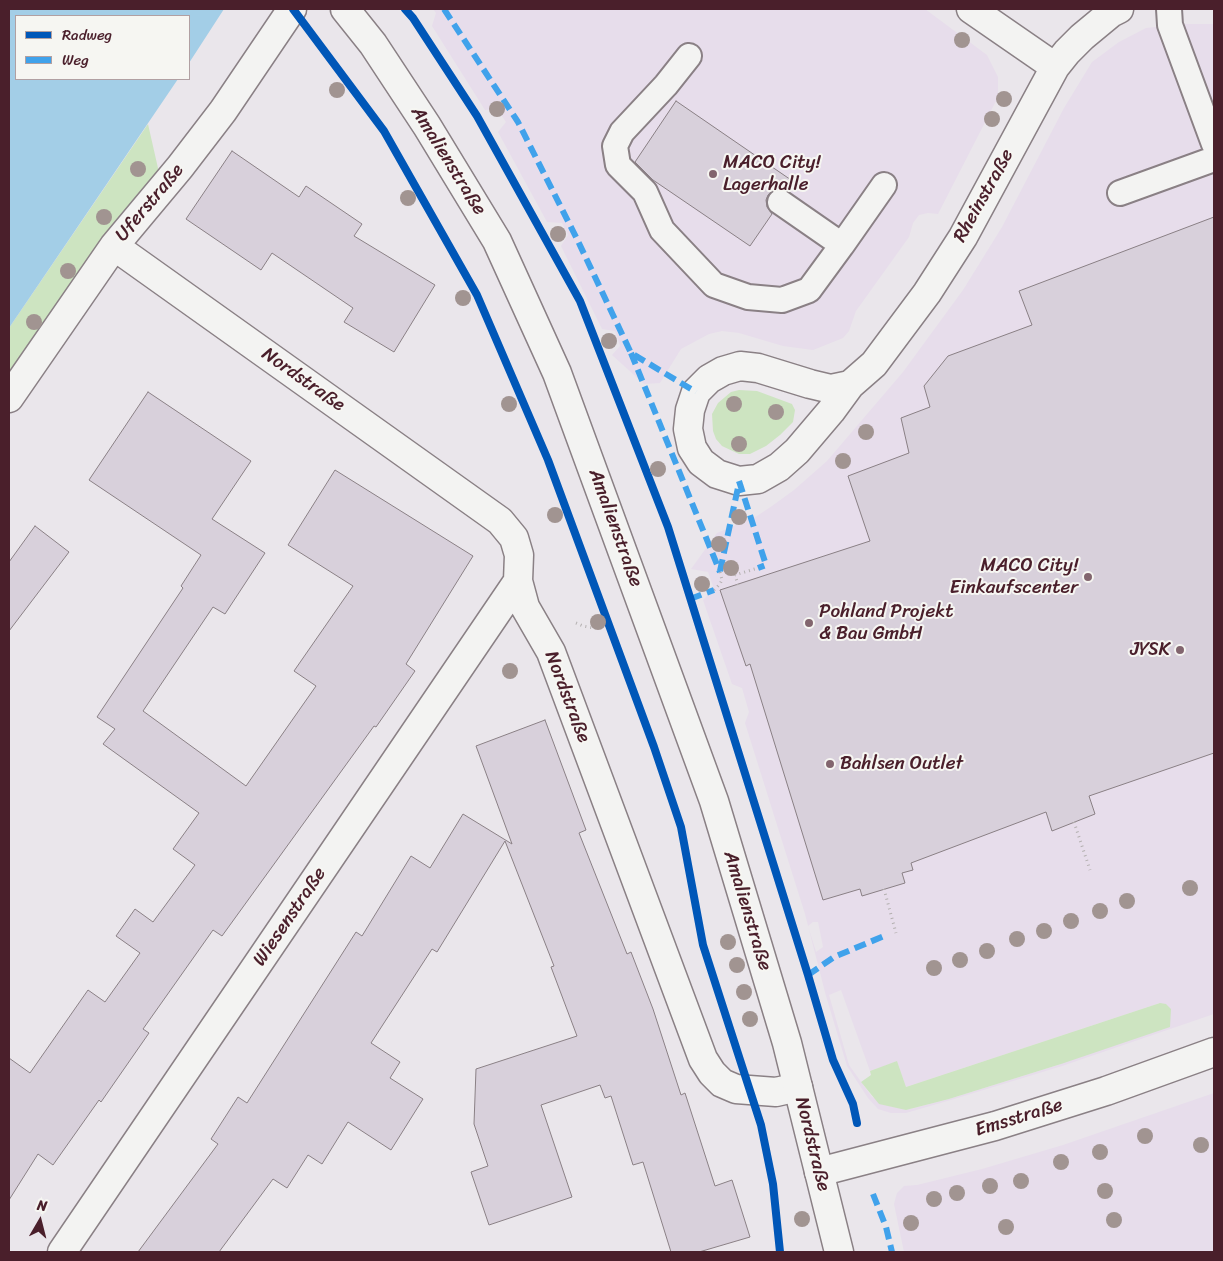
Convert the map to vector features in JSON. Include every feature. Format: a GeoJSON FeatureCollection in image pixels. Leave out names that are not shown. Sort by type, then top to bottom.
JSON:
{"type":"FeatureCollection","features":[{"type":"Feature","properties":{"kind":"street","name":"Uferstraße"},"geometry":{"type":"LineString","coordinates":[[9,398],[114,246],[180,167],[223,111],[292,9]]}},
{"type":"Feature","properties":{"kind":"street","name":"Amalienstraße"},"geometry":{"type":"LineString","coordinates":[[345,9],[374,44],[422,118],[497,241],[557,373],[717,811],[788,1043],[798,1087]]}},
{"type":"Feature","properties":{"kind":"street"},"geometry":{"type":"LineString","coordinates":[[971,9],[1055,67]]}},
{"type":"Feature","properties":{"kind":"street","name":"Rheinstraße"},"geometry":{"type":"LineString","coordinates":[[850,385],[831,389],[758,368],[740,366],[724,371],[709,379],[696,392],[690,410],[688,429],[692,448],[701,462],[717,474],[739,481],[758,479],[779,467],[797,451],[819,426],[850,385],[874,364],[927,293],[962,237],[1055,67],[1082,37],[1111,13],[1119,9]]}},
{"type":"Feature","properties":{"kind":"street","name":"Nordstraße"},"geometry":{"type":"LineString","coordinates":[[114,246],[500,521],[514,538],[519,555],[518,581],[525,607],[551,652],[703,1059],[712,1073],[722,1083],[736,1089],[776,1092],[798,1087],[839,1252]]}},
{"type":"Feature","properties":{"kind":"street","name":"Wiesenstraße"},"geometry":{"type":"LineString","coordinates":[[62,1252],[518,581]]}},
{"type":"Feature","properties":{"kind":"street","name":"Emsstraße"},"geometry":{"type":"LineString","coordinates":[[819,1172],[995,1126],[1106,1091],[1214,1052]]}},
{"type":"Feature","properties":{"kind":"lane"},"geometry":{"type":"LineString","coordinates":[[1169,9],[1170,25],[1214,144]]}},
{"type":"Feature","properties":{"kind":"lane"},"geometry":{"type":"LineString","coordinates":[[689,56],[666,85],[622,132],[615,146],[618,165],[645,192],[662,230],[714,284],[748,298],[782,300],[809,290],[884,185]]}},
{"type":"Feature","properties":{"kind":"lane"},"geometry":{"type":"LineString","coordinates":[[1120,193],[1214,159]]}},
{"type":"Feature","properties":{"kind":"lane"},"geometry":{"type":"LineString","coordinates":[[780,202],[842,245]]}},
{"type":"Feature","properties":{"kind":"path"},"geometry":{"type":"LineString","coordinates":[[738,585],[734,575],[758,568]]}},
{"type":"Feature","properties":{"kind":"path"},"geometry":{"type":"LineString","coordinates":[[714,590],[722,580],[720,572]]}},
{"type":"Feature","properties":{"kind":"path"},"geometry":{"type":"LineString","coordinates":[[594,628],[609,624]]}},
{"type":"Feature","properties":{"kind":"path"},"geometry":{"type":"LineString","coordinates":[[1074,822],[1090,870]]}},
{"type":"Feature","properties":{"kind":"path"},"geometry":{"type":"LineString","coordinates":[[884,889],[896,932]]}},
{"type":"Feature","properties":{"kind":"shaded area"},"geometry":{"type":"Polygon","coordinates":[[[433,9],[925,9],[987,55],[998,77],[998,97],[938,214],[928,213],[919,215],[913,223],[909,237],[856,311],[849,331],[843,338],[813,350],[783,346],[739,333],[722,331],[709,334],[681,349],[660,383],[644,384],[612,355],[620,346],[615,331],[602,329],[561,246],[568,235],[562,223],[547,222],[498,132],[506,122],[497,109],[485,110],[432,26],[436,13],[433,9]]]}},
{"type":"Feature","properties":{"kind":"shaded area"},"geometry":{"type":"Polygon","coordinates":[[[1185,24],[1214,24],[1214,1014],[1062,1066],[906,1113],[891,1113],[878,1109],[868,1098],[847,1066],[808,927],[816,952],[823,947],[818,922],[813,922],[808,926],[745,723],[749,712],[742,688],[732,684],[703,600],[714,589],[708,572],[691,569],[717,533],[757,516],[794,490],[827,461],[903,372],[963,290],[1002,227],[1064,108],[1092,62],[1119,42],[1146,28],[1185,24]],[[841,990],[829,995],[849,1065],[872,1097],[906,1110],[949,1099],[1061,1064],[1160,1003],[906,1087],[897,1062],[870,1071],[841,990]]]}},
{"type":"Feature","properties":{"kind":"shaded area"},"geometry":{"type":"Polygon","coordinates":[[[1214,1093],[1214,1252],[904,1252],[894,1204],[897,1193],[904,1186],[917,1185],[982,1169],[1063,1145],[1214,1093]]]}},
{"type":"Feature","properties":{"kind":"green space"},"geometry":{"type":"Polygon","coordinates":[[[148,124],[160,177],[9,384],[9,328],[148,124]]]}},
{"type":"Feature","properties":{"kind":"green space"},"geometry":{"type":"Polygon","coordinates":[[[739,390],[757,391],[792,404],[795,410],[793,422],[780,435],[766,446],[750,454],[739,454],[722,446],[716,439],[713,431],[712,414],[718,403],[731,392],[739,390]]]}},
{"type":"Feature","properties":{"kind":"green space"},"geometry":{"type":"Polygon","coordinates":[[[1160,1003],[1166,1004],[1171,1009],[1170,1027],[949,1099],[906,1110],[879,1104],[861,1082],[871,1075],[870,1071],[897,1061],[906,1087],[1160,1003]]]}},
{"type":"Feature","properties":{"kind":"water"},"geometry":{"type":"Polygon","coordinates":[[[9,9],[224,9],[190,61],[190,15],[15,15],[15,80],[177,80],[9,328],[9,9]]]}},
{"type":"Feature","properties":{"kind":"building","name":"MACO City! Lagerhalle"},"geometry":{"type":"Polygon","coordinates":[[[676,101],[794,182],[788,191],[782,188],[775,189],[768,195],[766,200],[767,207],[772,214],[750,246],[653,180],[635,162],[676,101]]]}},
{"type":"Feature","properties":{"kind":"building"},"geometry":{"type":"Polygon","coordinates":[[[232,151],[299,197],[306,186],[362,224],[354,236],[435,285],[394,352],[344,322],[353,308],[272,253],[261,270],[186,219],[232,151]]]}},
{"type":"Feature","properties":{"kind":"building"},"geometry":{"type":"Polygon","coordinates":[[[1214,217],[1214,753],[1089,796],[1095,814],[1052,831],[1046,812],[911,863],[913,870],[902,873],[905,883],[862,896],[860,889],[823,900],[750,664],[746,666],[720,590],[870,541],[848,476],[909,453],[901,418],[930,407],[924,386],[948,356],[1032,325],[1019,291],[1214,217]]]}},
{"type":"Feature","properties":{"kind":"building"},"geometry":{"type":"Polygon","coordinates":[[[148,392],[251,461],[212,519],[265,553],[225,614],[213,607],[143,711],[246,786],[316,686],[294,671],[353,586],[288,545],[335,470],[473,556],[406,664],[415,671],[376,727],[374,726],[222,936],[213,930],[143,1029],[149,1033],[101,1102],[99,1100],[53,1165],[38,1154],[9,1200],[9,1058],[30,1073],[88,990],[105,1002],[140,953],[116,936],[135,909],[153,922],[195,865],[173,849],[199,813],[103,744],[115,729],[97,717],[183,588],[181,586],[201,555],[89,480],[148,392]]]}},
{"type":"Feature","properties":{"kind":"building"},"geometry":{"type":"Polygon","coordinates":[[[35,526],[69,552],[9,631],[9,562],[35,526]]]}},
{"type":"Feature","properties":{"kind":"building"},"geometry":{"type":"Polygon","coordinates":[[[545,720],[586,830],[579,833],[627,954],[631,952],[653,1009],[681,1095],[685,1093],[715,1186],[732,1180],[750,1237],[699,1252],[671,1252],[643,1162],[633,1165],[611,1096],[605,1098],[600,1085],[541,1105],[572,1197],[489,1225],[471,1172],[488,1166],[474,1124],[476,1069],[577,1036],[551,967],[554,966],[505,841],[437,952],[432,949],[371,1043],[400,1062],[390,1078],[423,1099],[391,1150],[348,1122],[322,1164],[308,1155],[287,1188],[273,1179],[219,1252],[138,1252],[218,1144],[211,1139],[238,1097],[247,1103],[356,932],[362,936],[411,856],[430,868],[463,814],[512,844],[476,746],[545,720]]]}},
{"type":"Feature","properties":{"kind":"marked path"},"geometry":{"type":"LineString","coordinates":[[444,9],[518,122],[577,239],[631,353],[696,392]]}},
{"type":"Feature","properties":{"kind":"marked path"},"geometry":{"type":"LineString","coordinates":[[631,353],[720,572]]}},
{"type":"Feature","properties":{"kind":"marked path"},"geometry":{"type":"LineString","coordinates":[[739,481],[766,565],[758,568]]}},
{"type":"Feature","properties":{"kind":"marked path"},"geometry":{"type":"LineString","coordinates":[[720,571],[739,483]]}},
{"type":"Feature","properties":{"kind":"marked path"},"geometry":{"type":"LineString","coordinates":[[690,599],[714,590]]}},
{"type":"Feature","properties":{"kind":"marked path"},"geometry":{"type":"LineString","coordinates":[[808,975],[834,957],[884,936]]}},
{"type":"Feature","properties":{"kind":"marked path"},"geometry":{"type":"LineString","coordinates":[[873,1194],[886,1227],[892,1252]]}},
{"type":"Feature","properties":{"kind":"cycle path"},"geometry":{"type":"LineString","coordinates":[[293,9],[384,131],[477,295],[548,460],[654,747],[681,827],[703,945],[761,1125],[773,1184],[780,1252]]}},
{"type":"Feature","properties":{"kind":"cycle path"},"geometry":{"type":"LineString","coordinates":[[405,9],[413,18],[477,116],[580,301],[668,527],[833,1060],[853,1104],[857,1123]]}},
{"type":"Feature","properties":{"kind":"place","name":"MACO City! Lagerhalle"},"geometry":{"type":"Point","coordinates":[713,174]}},
{"type":"Feature","properties":{"kind":"place","name":"MACO City! Einkaufscenter"},"geometry":{"type":"Point","coordinates":[1088,577]}},
{"type":"Feature","properties":{"kind":"place","name":"Pohland Projekt & Bau GmbH"},"geometry":{"type":"Point","coordinates":[809,623]}},
{"type":"Feature","properties":{"kind":"place","name":"JYSK"},"geometry":{"type":"Point","coordinates":[1180,650]}},
{"type":"Feature","properties":{"kind":"place","name":"Bahlsen Outlet"},"geometry":{"type":"Point","coordinates":[830,764]}}]}
